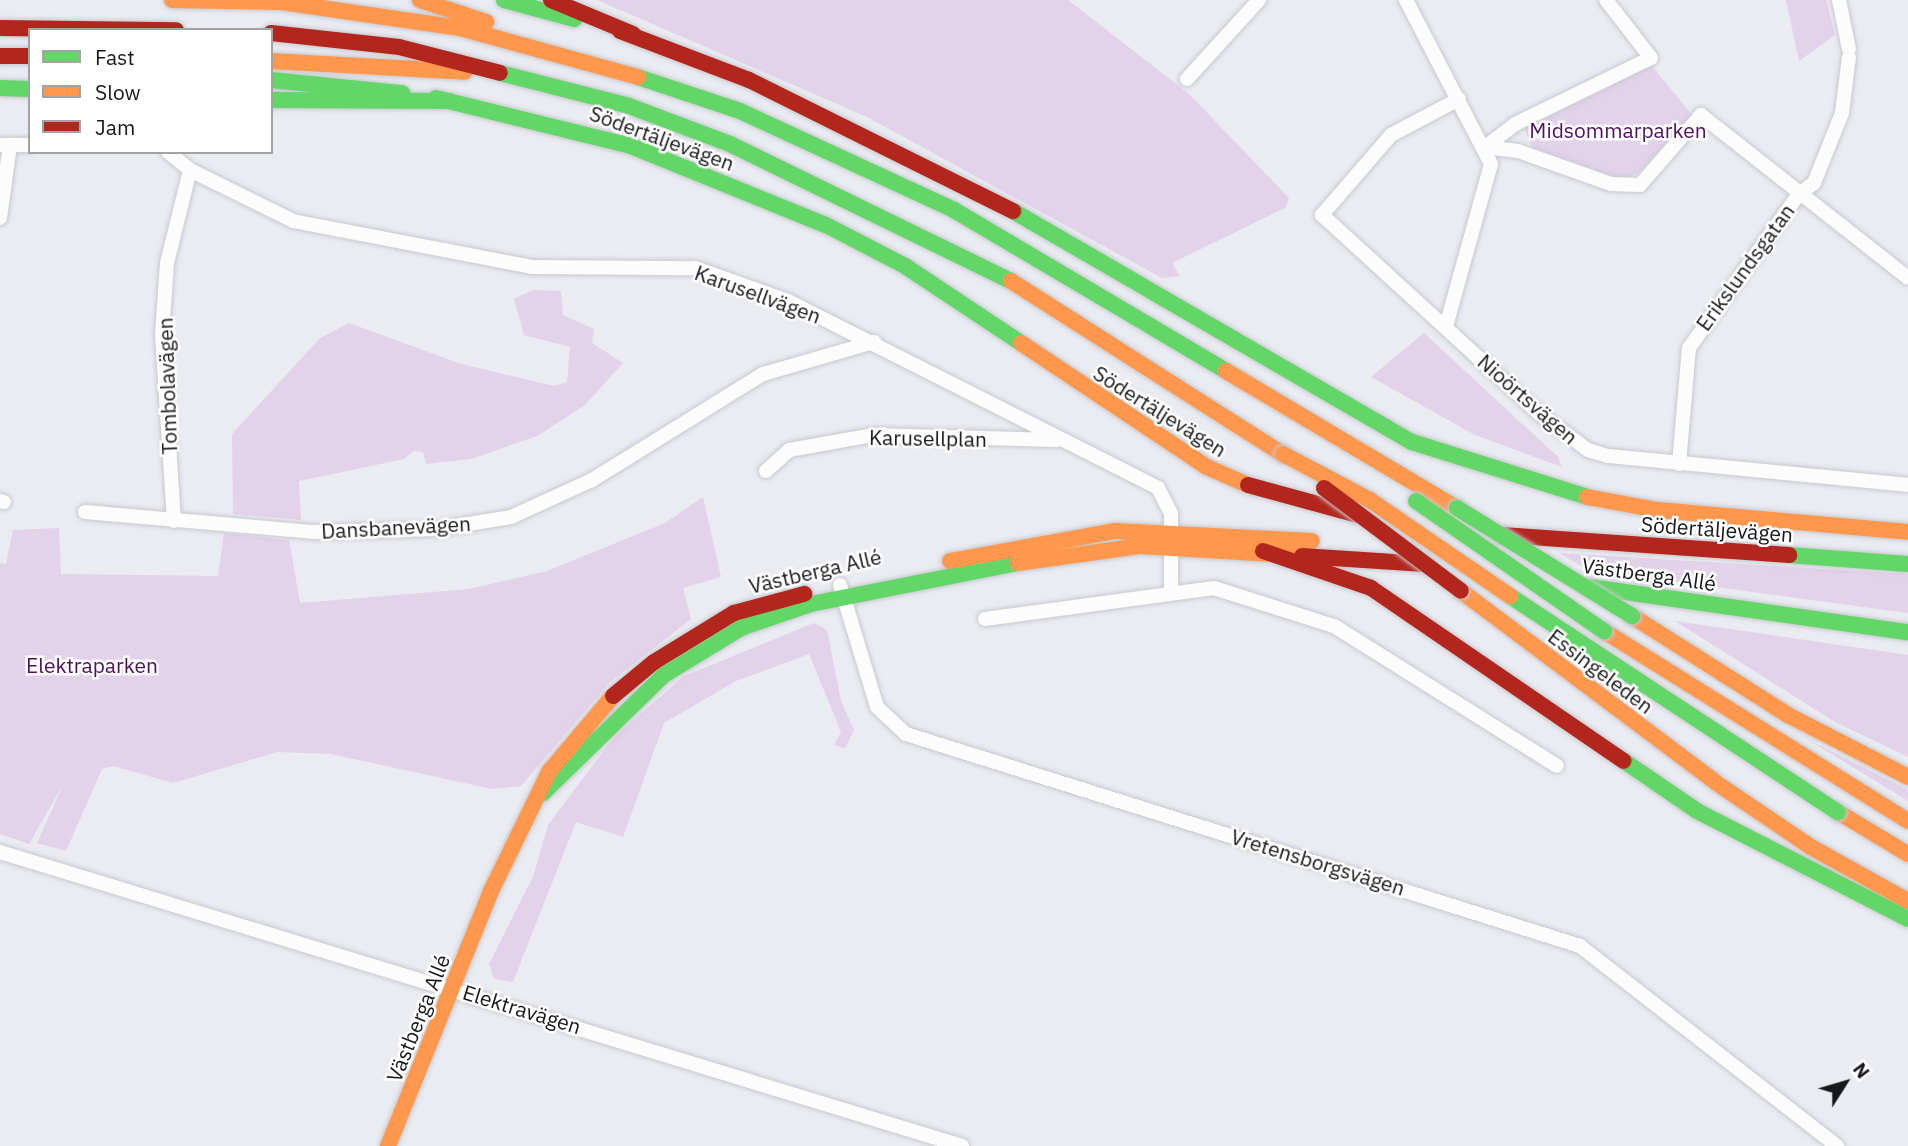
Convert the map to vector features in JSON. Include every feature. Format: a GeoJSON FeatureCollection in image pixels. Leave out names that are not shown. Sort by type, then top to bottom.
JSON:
{"type":"FeatureCollection","features":[{"type":"Feature","properties":{"kind":"main road"},"geometry":{"type":"LineString","coordinates":[[172,0],[281,2],[542,46]]}},
{"type":"Feature","properties":{"kind":"main road"},"geometry":{"type":"LineString","coordinates":[[420,0],[542,46],[727,107],[842,155],[1064,271],[1270,398],[1457,508],[1788,715],[1908,776]]}},
{"type":"Feature","properties":{"kind":"main road"},"geometry":{"type":"LineString","coordinates":[[504,0],[633,34]]}},
{"type":"Feature","properties":{"kind":"main road"},"geometry":{"type":"LineString","coordinates":[[551,0],[633,34]]}},
{"type":"Feature","properties":{"kind":"main road"},"geometry":{"type":"LineString","coordinates":[[0,28],[28,28]]}},
{"type":"Feature","properties":{"kind":"main road","name":"Södertäljevägen"},"geometry":{"type":"LineString","coordinates":[[273,33],[399,47],[629,106],[717,139],[951,246],[1125,347],[1283,454]]}},
{"type":"Feature","properties":{"kind":"main road","name":"Södertäljevägen"},"geometry":{"type":"LineString","coordinates":[[633,34],[761,85],[950,175],[1412,442],[1516,479],[1645,508],[1908,532]]}},
{"type":"Feature","properties":{"kind":"main road"},"geometry":{"type":"LineString","coordinates":[[0,57],[28,56]]}},
{"type":"Feature","properties":{"kind":"main road"},"geometry":{"type":"LineString","coordinates":[[0,57],[28,64]]}},
{"type":"Feature","properties":{"kind":"main road"},"geometry":{"type":"LineString","coordinates":[[273,61],[431,73],[493,71]]}},
{"type":"Feature","properties":{"kind":"main road"},"geometry":{"type":"LineString","coordinates":[[273,80],[360,85],[449,101]]}},
{"type":"Feature","properties":{"kind":"main road"},"geometry":{"type":"LineString","coordinates":[[0,88],[28,89]]}},
{"type":"Feature","properties":{"kind":"main road"},"geometry":{"type":"LineString","coordinates":[[273,100],[449,101]]}},
{"type":"Feature","properties":{"kind":"main road","name":"Södertäljevägen"},"geometry":{"type":"LineString","coordinates":[[449,101],[631,146],[826,225],[905,266],[1167,444],[1267,493],[1317,508],[1462,533],[1908,564]]}},
{"type":"Feature","properties":{"kind":"main road"},"geometry":{"type":"LineString","coordinates":[[1270,398],[1604,631],[1908,821]]}},
{"type":"Feature","properties":{"kind":"main road"},"geometry":{"type":"LineString","coordinates":[[1283,454],[1370,500],[1720,740],[1908,854]]}},
{"type":"Feature","properties":{"kind":"main road","name":"Essingeleden"},"geometry":{"type":"LineString","coordinates":[[1283,454],[1623,713],[1811,848],[1908,901]]}},
{"type":"Feature","properties":{"kind":"main road","name":"Västberga Allé"},"geometry":{"type":"LineString","coordinates":[[388,1146],[492,889],[543,793],[549,772],[579,733],[654,662],[734,613],[841,591],[1071,536],[1171,529],[1306,541],[1384,558],[1908,632]]}},
{"type":"Feature","properties":{"kind":"main road","name":"Västberga Allé"},"geometry":{"type":"LineString","coordinates":[[841,591],[1073,552],[1170,546],[1384,558]]}},
{"type":"Feature","properties":{"kind":"main road"},"geometry":{"type":"LineString","coordinates":[[1263,551],[1371,588],[1601,748],[1763,850],[1908,919]]}},
{"type":"Feature","properties":{"kind":"street"},"geometry":{"type":"LineString","coordinates":[[1188,79],[1259,0]]}},
{"type":"Feature","properties":{"kind":"street"},"geometry":{"type":"LineString","coordinates":[[1406,0],[1485,147],[1490,181],[1446,326]]}},
{"type":"Feature","properties":{"kind":"street"},"geometry":{"type":"LineString","coordinates":[[1485,147],[1516,124],[1651,58],[1606,0]]}},
{"type":"Feature","properties":{"kind":"street","name":"Erikslundsgatan"},"geometry":{"type":"LineString","coordinates":[[1679,464],[1695,335],[1798,195],[1814,183],[1835,136],[1849,53],[1839,0]]}},
{"type":"Feature","properties":{"kind":"street","name":"Nioörtsvägen"},"geometry":{"type":"LineString","coordinates":[[1459,99],[1391,135],[1322,215],[1588,450],[1679,464],[1908,485]]}},
{"type":"Feature","properties":{"kind":"street"},"geometry":{"type":"LineString","coordinates":[[1485,147],[1518,151],[1611,184],[1640,184],[1700,116],[1798,195],[1908,278]]}},
{"type":"Feature","properties":{"kind":"street"},"geometry":{"type":"LineString","coordinates":[[0,218],[5,145],[28,145]]}},
{"type":"Feature","properties":{"kind":"street","name":"Karusellvägen"},"geometry":{"type":"LineString","coordinates":[[171,154],[195,173],[293,221],[410,247],[532,267],[695,268],[874,342],[1057,439],[1158,488],[1170,504],[1171,529]]}},
{"type":"Feature","properties":{"kind":"street","name":"Tombolavägen"},"geometry":{"type":"LineString","coordinates":[[174,521],[162,334],[167,263],[195,173]]}},
{"type":"Feature","properties":{"kind":"street","name":"Dansbanevägen"},"geometry":{"type":"LineString","coordinates":[[85,512],[312,532],[438,529],[511,517],[592,480],[763,374],[874,342]]}},
{"type":"Feature","properties":{"kind":"street","name":"Karusellplan"},"geometry":{"type":"LineString","coordinates":[[766,471],[789,450],[873,435],[1057,439]]}},
{"type":"Feature","properties":{"kind":"street"},"geometry":{"type":"LineString","coordinates":[[1171,529],[1171,590]]}},
{"type":"Feature","properties":{"kind":"street"},"geometry":{"type":"LineString","coordinates":[[985,619],[1171,590],[1214,588],[1334,626],[1557,766]]}},
{"type":"Feature","properties":{"kind":"street","name":"Vretensborgsvägen"},"geometry":{"type":"LineString","coordinates":[[841,591],[877,707],[906,734],[1580,946],[1837,1146]]}},
{"type":"Feature","properties":{"kind":"street","name":"Elektravägen"},"geometry":{"type":"LineString","coordinates":[[0,852],[454,988],[962,1146]]}},
{"type":"Feature","properties":{"kind":"green space"},"geometry":{"type":"Polygon","coordinates":[[[597,0],[1068,0],[1189,94],[1289,198],[1285,208],[1172,263],[1180,276],[1162,278],[867,117],[597,0]]]}},
{"type":"Feature","properties":{"kind":"green space"},"geometry":{"type":"Polygon","coordinates":[[[1786,0],[1826,0],[1835,35],[1799,61],[1786,0]]]}},
{"type":"Feature","properties":{"kind":"green space","name":"Midsommarparken"},"geometry":{"type":"Polygon","coordinates":[[[1651,65],[1692,115],[1639,173],[1621,179],[1533,148],[1524,129],[1651,65]]]}},
{"type":"Feature","properties":{"kind":"green space"},"geometry":{"type":"Polygon","coordinates":[[[533,290],[561,291],[563,315],[594,329],[592,343],[623,363],[585,405],[537,436],[471,459],[426,464],[423,452],[414,451],[404,459],[299,481],[301,520],[233,514],[232,434],[320,338],[349,323],[461,364],[554,386],[567,382],[570,347],[524,335],[514,299],[533,290]]]}},
{"type":"Feature","properties":{"kind":"green space"},"geometry":{"type":"Polygon","coordinates":[[[1424,333],[1558,457],[1562,467],[1475,435],[1371,377],[1424,333]]]}},
{"type":"Feature","properties":{"kind":"green space","name":"Elektraparken"},"geometry":{"type":"Polygon","coordinates":[[[703,497],[721,577],[683,588],[691,619],[609,683],[521,786],[492,789],[331,754],[277,752],[173,783],[113,766],[102,769],[66,851],[37,843],[63,785],[29,844],[0,834],[0,563],[6,564],[13,530],[59,528],[61,574],[218,576],[224,533],[289,540],[300,603],[469,589],[547,571],[665,523],[703,497]]]}},
{"type":"Feature","properties":{"kind":"green space"},"geometry":{"type":"Polygon","coordinates":[[[1559,553],[1908,574],[1908,613],[1588,570],[1559,553]]]}},
{"type":"Feature","properties":{"kind":"green space"},"geometry":{"type":"Polygon","coordinates":[[[1675,621],[1908,655],[1908,757],[1835,722],[1675,621]]]}},
{"type":"Feature","properties":{"kind":"green space"},"geometry":{"type":"Polygon","coordinates":[[[814,623],[827,630],[841,701],[854,730],[845,748],[834,745],[841,732],[809,654],[736,681],[664,723],[623,837],[576,822],[513,982],[494,979],[489,964],[533,877],[548,825],[614,737],[684,676],[814,623]]]}},
{"type":"Feature","properties":{"kind":"green space"},"geometry":{"type":"Polygon","coordinates":[[[1805,738],[1908,790],[1908,801],[1805,738]]]}},
{"type":"Feature","properties":{"kind":"traffic: fast"},"geometry":{"type":"LineString","coordinates":[[504,0],[574,19]]}},
{"type":"Feature","properties":{"kind":"traffic: fast"},"geometry":{"type":"LineString","coordinates":[[500,73],[629,106],[730,144],[1011,281]]}},
{"type":"Feature","properties":{"kind":"traffic: fast"},"geometry":{"type":"LineString","coordinates":[[638,77],[740,111],[954,210],[1226,371]]}},
{"type":"Feature","properties":{"kind":"traffic: fast"},"geometry":{"type":"LineString","coordinates":[[273,80],[402,93]]}},
{"type":"Feature","properties":{"kind":"traffic: fast"},"geometry":{"type":"LineString","coordinates":[[0,88],[28,89]]}},
{"type":"Feature","properties":{"kind":"traffic: fast"},"geometry":{"type":"LineString","coordinates":[[436,98],[631,146],[826,225],[905,266],[1021,343]]}},
{"type":"Feature","properties":{"kind":"traffic: fast"},"geometry":{"type":"LineString","coordinates":[[273,100],[449,101]]}},
{"type":"Feature","properties":{"kind":"traffic: fast"},"geometry":{"type":"LineString","coordinates":[[1013,211],[1412,442],[1587,497]]}},
{"type":"Feature","properties":{"kind":"traffic: fast"},"geometry":{"type":"LineString","coordinates":[[1416,501],[1604,631]]}},
{"type":"Feature","properties":{"kind":"traffic: fast"},"geometry":{"type":"LineString","coordinates":[[1457,508],[1632,616]]}},
{"type":"Feature","properties":{"kind":"traffic: fast"},"geometry":{"type":"LineString","coordinates":[[1789,555],[1908,564]]}},
{"type":"Feature","properties":{"kind":"traffic: fast"},"geometry":{"type":"LineString","coordinates":[[543,793],[664,675],[741,628],[811,604],[1018,563]]}},
{"type":"Feature","properties":{"kind":"traffic: fast"},"geometry":{"type":"LineString","coordinates":[[1590,587],[1908,632]]}},
{"type":"Feature","properties":{"kind":"traffic: fast"},"geometry":{"type":"LineString","coordinates":[[1510,596],[1838,812]]}},
{"type":"Feature","properties":{"kind":"traffic: fast"},"geometry":{"type":"LineString","coordinates":[[1624,761],[1697,811],[1908,919]]}},
{"type":"Feature","properties":{"kind":"traffic: slow"},"geometry":{"type":"LineString","coordinates":[[172,0],[281,2],[460,28],[638,77]]}},
{"type":"Feature","properties":{"kind":"traffic: slow"},"geometry":{"type":"LineString","coordinates":[[420,0],[486,22]]}},
{"type":"Feature","properties":{"kind":"traffic: slow"},"geometry":{"type":"LineString","coordinates":[[273,61],[465,72]]}},
{"type":"Feature","properties":{"kind":"traffic: slow"},"geometry":{"type":"LineString","coordinates":[[1011,281],[1283,454]]}},
{"type":"Feature","properties":{"kind":"traffic: slow"},"geometry":{"type":"LineString","coordinates":[[1021,343],[1207,467],[1248,485]]}},
{"type":"Feature","properties":{"kind":"traffic: slow"},"geometry":{"type":"LineString","coordinates":[[1226,371],[1457,508]]}},
{"type":"Feature","properties":{"kind":"traffic: slow"},"geometry":{"type":"LineString","coordinates":[[1283,454],[1370,500],[1510,596]]}},
{"type":"Feature","properties":{"kind":"traffic: slow"},"geometry":{"type":"LineString","coordinates":[[1587,497],[1658,510],[1908,532]]}},
{"type":"Feature","properties":{"kind":"traffic: slow"},"geometry":{"type":"LineString","coordinates":[[950,561],[1115,531],[1312,541]]}},
{"type":"Feature","properties":{"kind":"traffic: slow"},"geometry":{"type":"LineString","coordinates":[[1018,563],[1140,546],[1302,556]]}},
{"type":"Feature","properties":{"kind":"traffic: slow"},"geometry":{"type":"LineString","coordinates":[[1461,591],[1715,782],[1811,847],[1908,901]]}},
{"type":"Feature","properties":{"kind":"traffic: slow"},"geometry":{"type":"LineString","coordinates":[[1632,616],[1788,715],[1908,777]]}},
{"type":"Feature","properties":{"kind":"traffic: slow"},"geometry":{"type":"LineString","coordinates":[[1604,631],[1908,821]]}},
{"type":"Feature","properties":{"kind":"traffic: slow"},"geometry":{"type":"LineString","coordinates":[[388,1146],[492,889],[549,772],[613,696]]}},
{"type":"Feature","properties":{"kind":"traffic: slow"},"geometry":{"type":"LineString","coordinates":[[1838,812],[1908,854]]}},
{"type":"Feature","properties":{"kind":"traffic: jam"},"geometry":{"type":"LineString","coordinates":[[551,0],[633,34]]}},
{"type":"Feature","properties":{"kind":"traffic: jam"},"geometry":{"type":"LineString","coordinates":[[0,28],[28,28]]}},
{"type":"Feature","properties":{"kind":"traffic: jam"},"geometry":{"type":"LineString","coordinates":[[620,31],[749,80],[1013,211]]}},
{"type":"Feature","properties":{"kind":"traffic: jam"},"geometry":{"type":"LineString","coordinates":[[273,33],[399,47],[500,73]]}},
{"type":"Feature","properties":{"kind":"traffic: jam"},"geometry":{"type":"LineString","coordinates":[[0,56],[28,56]]}},
{"type":"Feature","properties":{"kind":"traffic: jam"},"geometry":{"type":"LineString","coordinates":[[1248,485],[1358,515]]}},
{"type":"Feature","properties":{"kind":"traffic: jam"},"geometry":{"type":"LineString","coordinates":[[1324,488],[1461,591]]}},
{"type":"Feature","properties":{"kind":"traffic: jam"},"geometry":{"type":"LineString","coordinates":[[1502,535],[1789,555]]}},
{"type":"Feature","properties":{"kind":"traffic: jam"},"geometry":{"type":"LineString","coordinates":[[1263,551],[1371,588],[1624,761]]}},
{"type":"Feature","properties":{"kind":"traffic: jam"},"geometry":{"type":"LineString","coordinates":[[1302,556],[1425,564]]}},
{"type":"Feature","properties":{"kind":"traffic: jam"},"geometry":{"type":"LineString","coordinates":[[613,696],[654,662],[734,613],[804,594]]}}]}
